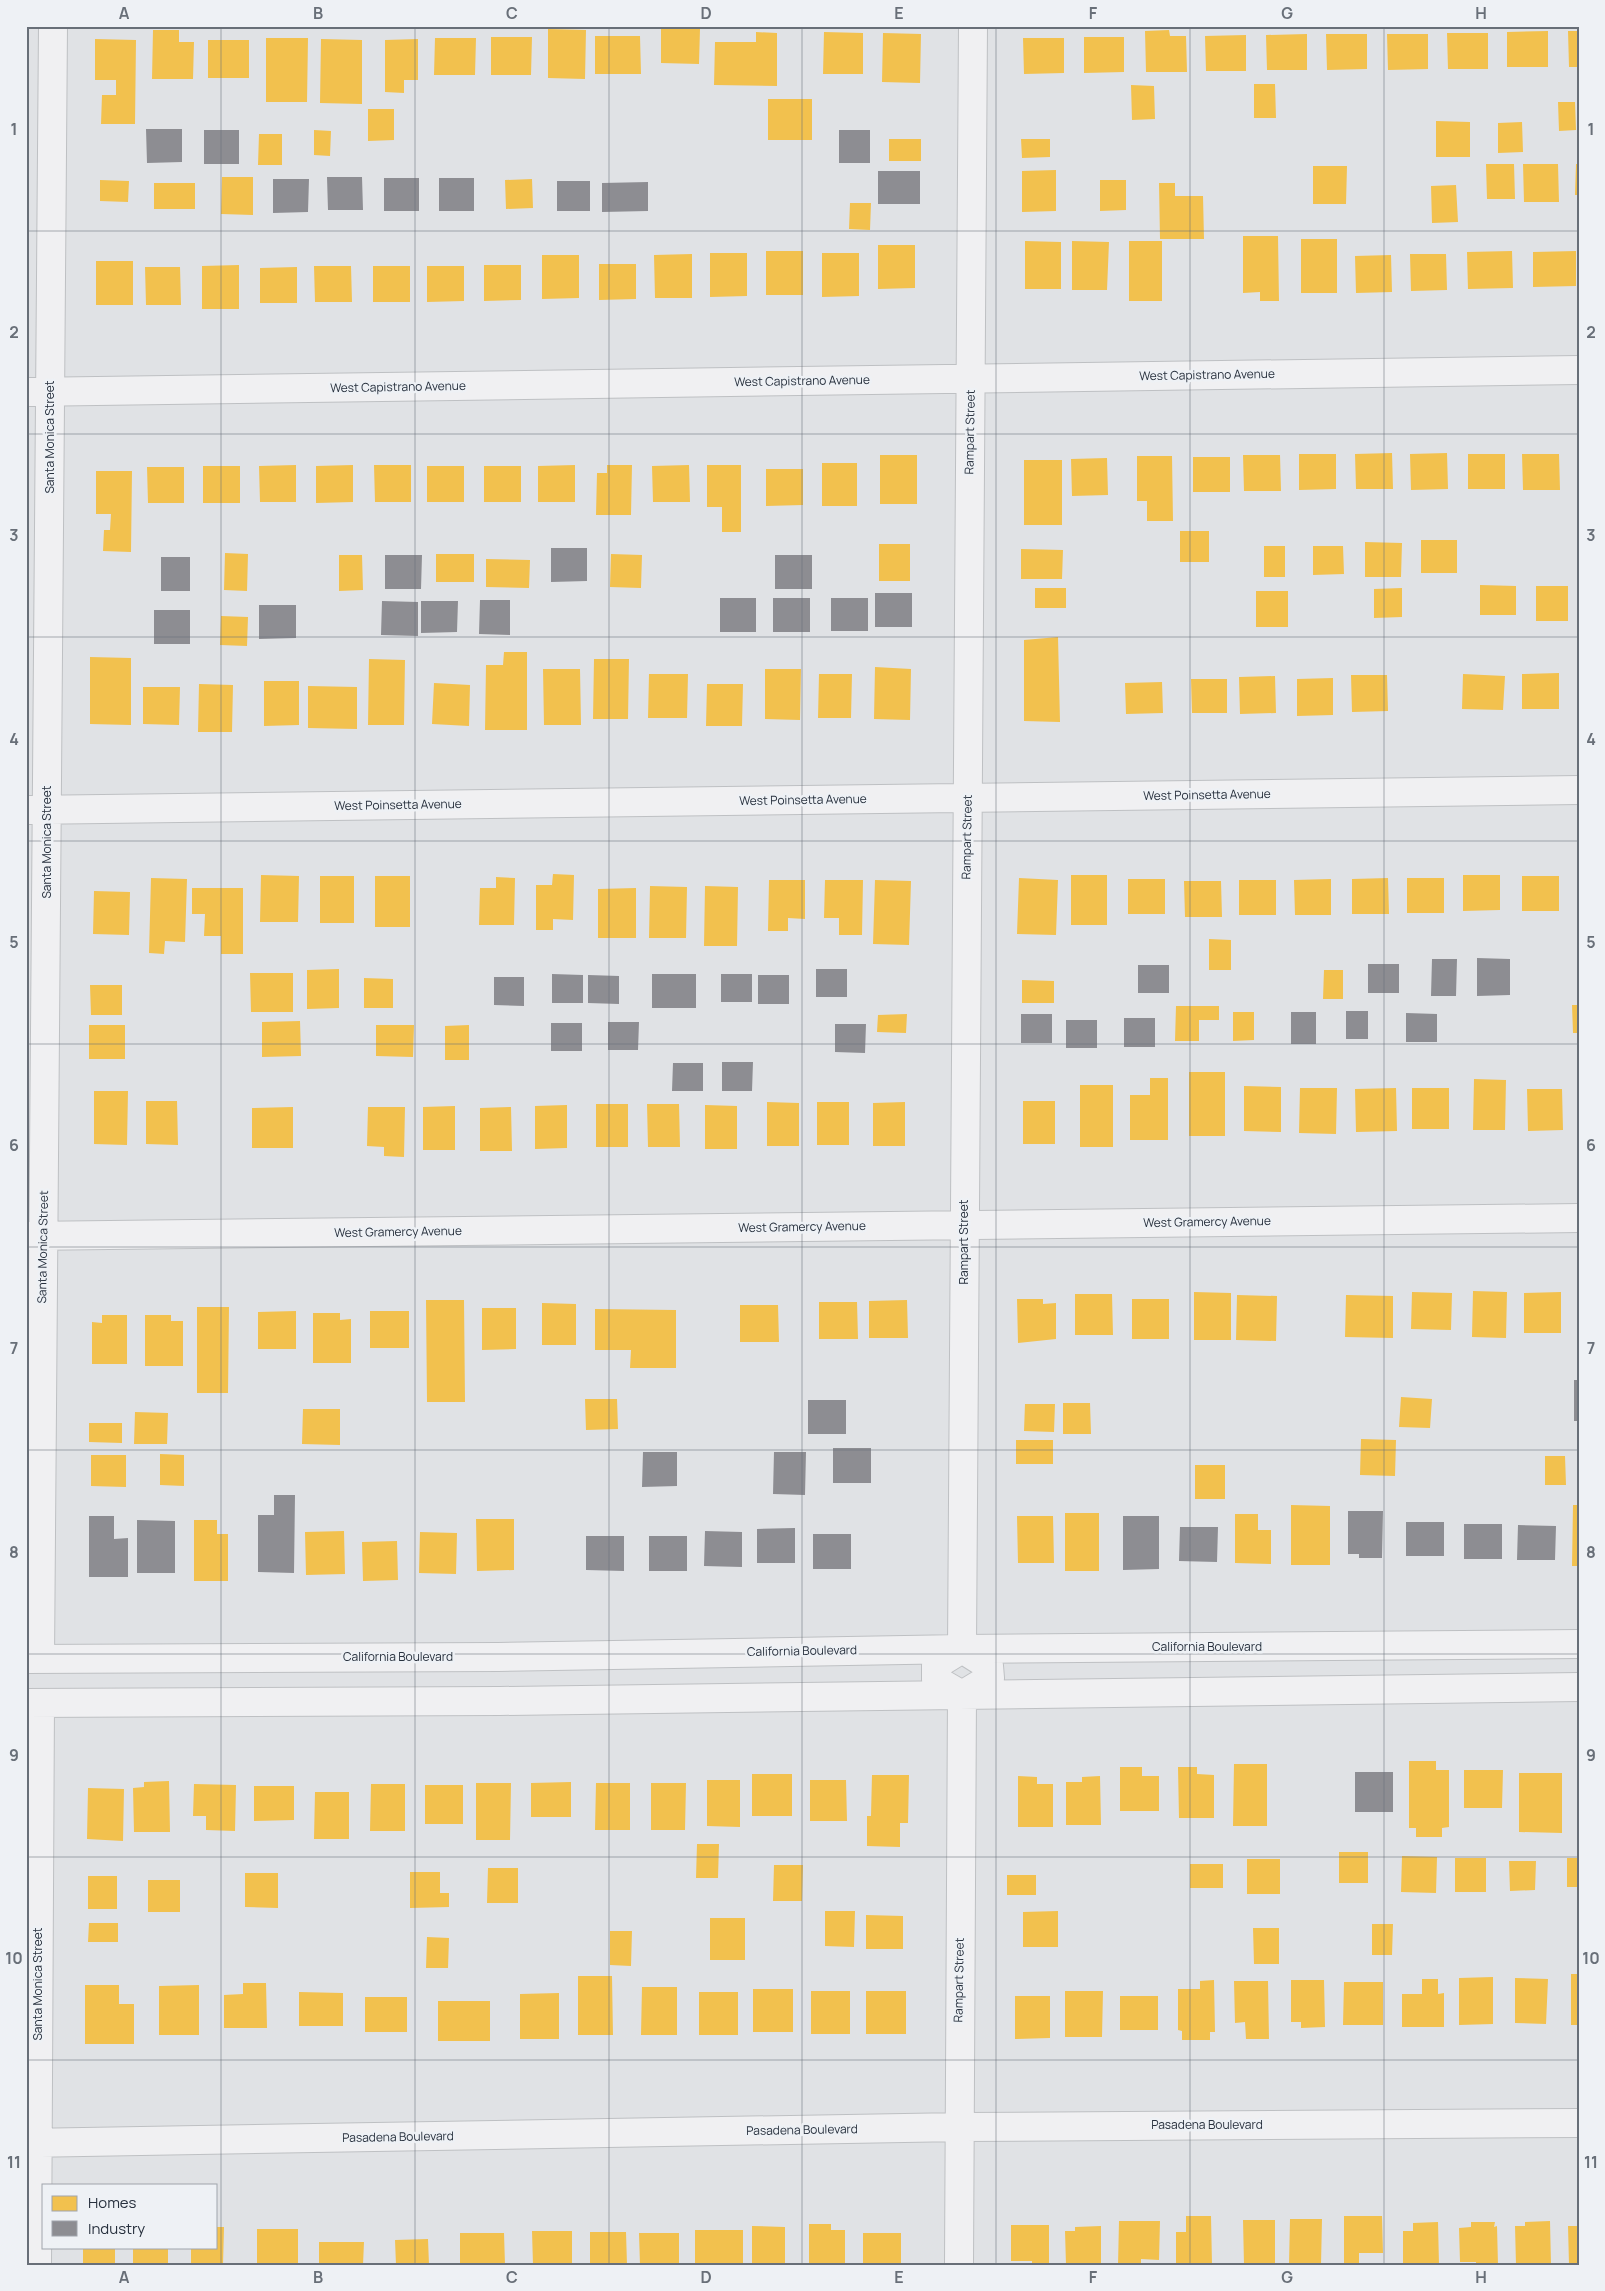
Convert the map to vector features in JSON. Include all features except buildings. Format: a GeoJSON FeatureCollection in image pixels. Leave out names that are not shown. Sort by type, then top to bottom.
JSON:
{"type":"FeatureCollection","features":[{"type":"Feature","properties":{"kind":"street","name":"Santa Monica Street"},"geometry":{"type":"LineString","coordinates":[[31,1662],[35,1236],[38,392],[53,26]]}},
{"type":"Feature","properties":{"kind":"street","name":"Rampart Street"},"geometry":{"type":"LineString","coordinates":[[962,1649],[973,26]]}},
{"type":"Feature","properties":{"kind":"street","name":"West Capistrano Avenue"},"geometry":{"type":"LineString","coordinates":[[38,392],[1579,370]]}},
{"type":"Feature","properties":{"kind":"street","name":"West Poinsetta Avenue"},"geometry":{"type":"LineString","coordinates":[[37,810],[1579,790]]}},
{"type":"Feature","properties":{"kind":"street","name":"West Gramercy Avenue"},"geometry":{"type":"LineString","coordinates":[[35,1236],[1579,1218]]}},
{"type":"Feature","properties":{"kind":"street","name":"California Boulevard"},"geometry":{"type":"LineString","coordinates":[[31,1662],[498,1657],[962,1649],[1579,1644]]}},
{"type":"Feature","properties":{"kind":"street"},"geometry":{"type":"LineString","coordinates":[[1425,1646],[1425,1689]]}},
{"type":"Feature","properties":{"kind":"street"},"geometry":{"type":"LineString","coordinates":[[962,1649],[989,1666],[990,1678],[962,1695],[936,1680],[936,1665],[962,1649]]}},
{"type":"Feature","properties":{"kind":"street"},"geometry":{"type":"LineString","coordinates":[[498,1657],[500,1701]]}},
{"type":"Feature","properties":{"kind":"street"},"geometry":{"type":"LineString","coordinates":[[31,1662],[63,1675],[64,1691],[31,1700]]}},
{"type":"Feature","properties":{"kind":"street"},"geometry":{"type":"LineString","coordinates":[[31,1700],[500,1701],[1579,1688]]}},
{"type":"Feature","properties":{"kind":"street","name":"Rampart Street"},"geometry":{"type":"LineString","coordinates":[[959,2265],[961,2127],[958,2065],[962,1695]]}},
{"type":"Feature","properties":{"kind":"street","name":"Santa Monica Street"},"geometry":{"type":"LineString","coordinates":[[31,1700],[32,2143],[37,2265]]}},
{"type":"Feature","properties":{"kind":"street","name":"Pasadena Boulevard"},"geometry":{"type":"LineString","coordinates":[[32,2143],[961,2127],[1579,2122]]}}]}
